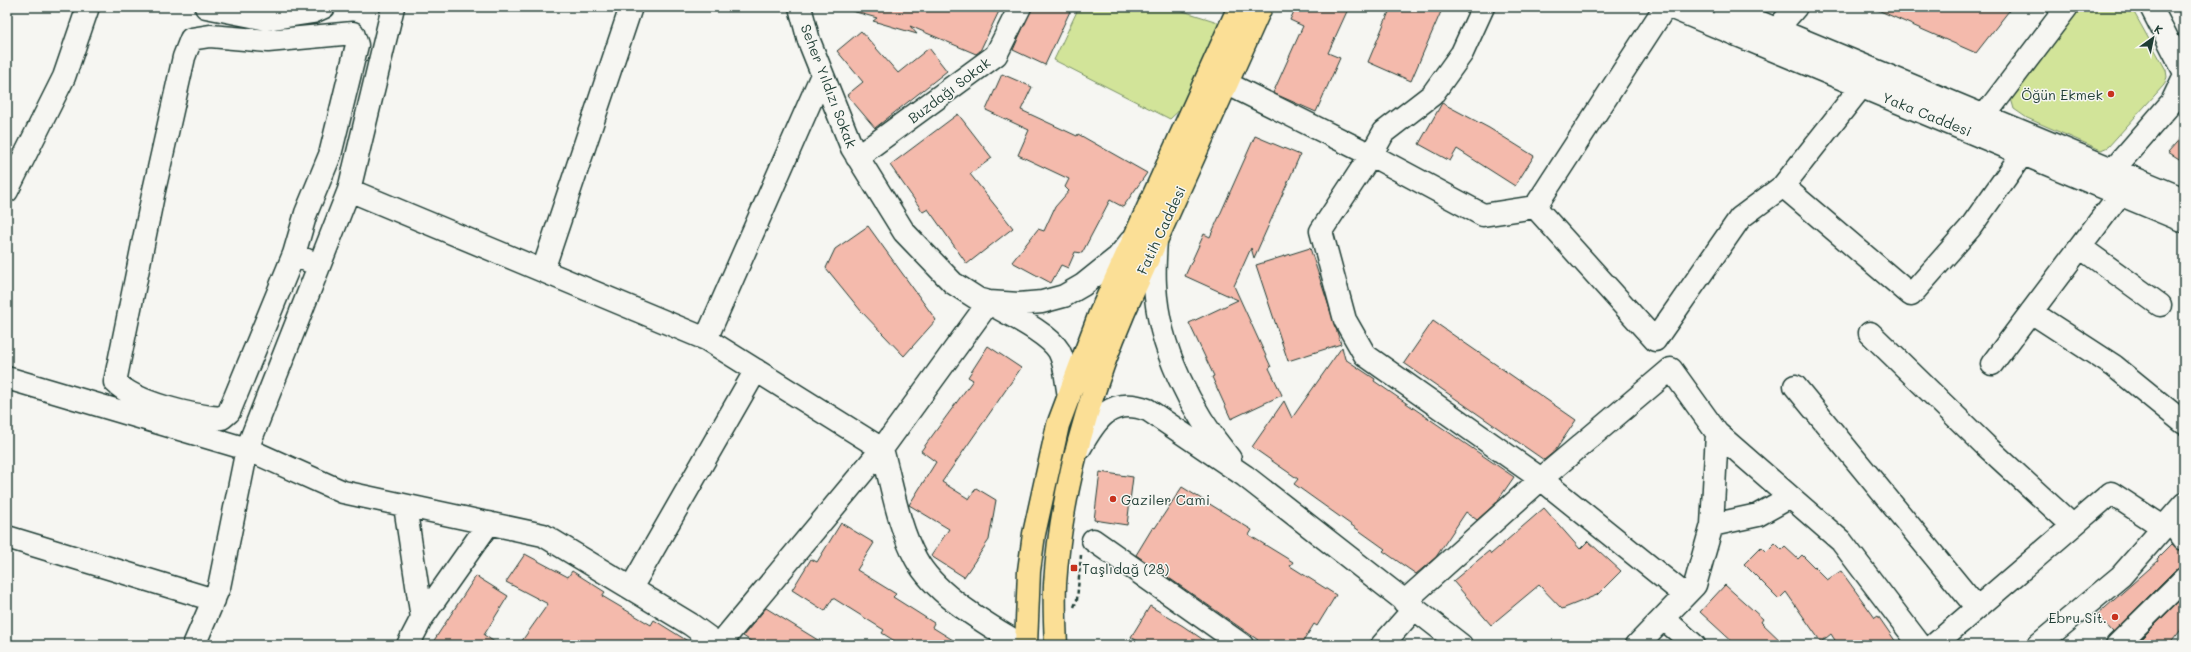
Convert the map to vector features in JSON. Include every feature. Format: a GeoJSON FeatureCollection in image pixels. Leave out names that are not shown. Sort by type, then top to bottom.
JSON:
{"type":"FeatureCollection","features":[{"type":"Feature","properties":{"kind":"main road","name":"Fatih Caddesi"},"geometry":{"type":"LineString","coordinates":[[1026,645],[1029,571],[1036,521],[1051,452],[1068,396],[1099,316],[1145,238],[1191,165],[1226,82],[1261,7]]}},
{"type":"Feature","properties":{"kind":"main road","name":"Fatih Caddesi"},"geometry":{"type":"LineString","coordinates":[[1056,645],[1055,586],[1058,551],[1074,458],[1145,238],[1233,8]]}},
{"type":"Feature","properties":{"kind":"street"},"geometry":{"type":"LineString","coordinates":[[7,191],[64,77],[88,7]]}},
{"type":"Feature","properties":{"kind":"street"},"geometry":{"type":"LineString","coordinates":[[206,7],[267,19],[313,12],[324,7]]}},
{"type":"Feature","properties":{"kind":"street"},"geometry":{"type":"LineString","coordinates":[[194,645],[220,586],[247,449],[349,190],[393,7]]}},
{"type":"Feature","properties":{"kind":"street"},"geometry":{"type":"LineString","coordinates":[[542,270],[631,7]]}},
{"type":"Feature","properties":{"kind":"street","name":"Seher Yıldızı Sokak"},"geometry":{"type":"LineString","coordinates":[[800,7],[809,41],[852,148],[904,232],[953,283],[978,299],[989,302]]}},
{"type":"Feature","properties":{"kind":"street","name":"Buzdağı Sokak"},"geometry":{"type":"LineString","coordinates":[[858,157],[996,55],[1020,7]]}},
{"type":"Feature","properties":{"kind":"street"},"geometry":{"type":"LineString","coordinates":[[1483,7],[1462,53],[1432,95],[1384,132],[1371,155],[1321,231],[1346,320],[1365,355],[1541,479],[1685,595]]}},
{"type":"Feature","properties":{"kind":"street"},"geometry":{"type":"LineString","coordinates":[[1226,82],[1371,155],[1483,215],[1535,207],[1665,7]]}},
{"type":"Feature","properties":{"kind":"street","name":"Yaka Caddesi"},"geometry":{"type":"LineString","coordinates":[[1670,7],[2184,221]]}},
{"type":"Feature","properties":{"kind":"street","name":"Yaka Caddesi"},"geometry":{"type":"LineString","coordinates":[[1723,7],[2184,199]]}},
{"type":"Feature","properties":{"kind":"street"},"geometry":{"type":"LineString","coordinates":[[1777,29],[1796,7]]}},
{"type":"Feature","properties":{"kind":"street"},"geometry":{"type":"LineString","coordinates":[[1985,115],[2067,7]]}},
{"type":"Feature","properties":{"kind":"street"},"geometry":{"type":"LineString","coordinates":[[2151,7],[2184,71]]}},
{"type":"Feature","properties":{"kind":"street"},"geometry":{"type":"LineString","coordinates":[[353,33],[357,45],[330,155],[306,213],[294,254],[229,412],[222,418],[208,417],[147,402],[122,389],[115,382],[153,196],[184,57],[191,39],[210,36],[268,41],[353,33]]}},
{"type":"Feature","properties":{"kind":"street"},"geometry":{"type":"LineString","coordinates":[[706,339],[822,75]]}},
{"type":"Feature","properties":{"kind":"street"},"geometry":{"type":"LineString","coordinates":[[2113,170],[2172,102],[2184,77]]}},
{"type":"Feature","properties":{"kind":"street"},"geometry":{"type":"LineString","coordinates":[[1655,340],[1740,218],[1783,186],[1861,86]]}},
{"type":"Feature","properties":{"kind":"street"},"geometry":{"type":"LineString","coordinates":[[1783,186],[1911,295],[1970,228],[2023,153]]}},
{"type":"Feature","properties":{"kind":"street"},"geometry":{"type":"LineString","coordinates":[[349,190],[706,339],[882,449],[905,535],[916,560],[933,581],[953,600],[1021,645]]}},
{"type":"Feature","properties":{"kind":"street"},"geometry":{"type":"LineString","coordinates":[[1992,364],[2120,194]]}},
{"type":"Feature","properties":{"kind":"street"},"geometry":{"type":"LineString","coordinates":[[1535,207],[1655,340],[1671,369],[1717,433],[1841,541],[1920,645]]}},
{"type":"Feature","properties":{"kind":"street"},"geometry":{"type":"LineString","coordinates":[[989,302],[1020,304],[1042,302],[1064,296],[1083,285],[1145,238],[1155,286],[1158,311],[1177,372],[1190,400],[1219,445],[1245,476]]}},
{"type":"Feature","properties":{"kind":"street"},"geometry":{"type":"LineString","coordinates":[[2080,247],[2160,305]]}},
{"type":"Feature","properties":{"kind":"street"},"geometry":{"type":"LineString","coordinates":[[294,254],[319,266]]}},
{"type":"Feature","properties":{"kind":"street"},"geometry":{"type":"LineString","coordinates":[[989,302],[1042,335],[1055,346],[1062,359],[1068,396]]}},
{"type":"Feature","properties":{"kind":"street"},"geometry":{"type":"LineString","coordinates":[[7,378],[247,449],[343,492],[543,535],[690,624],[719,645],[882,449],[989,302]]}},
{"type":"Feature","properties":{"kind":"street"},"geometry":{"type":"LineString","coordinates":[[2031,312],[2114,366],[2184,423]]}},
{"type":"Feature","properties":{"kind":"street"},"geometry":{"type":"LineString","coordinates":[[1870,333],[1985,445],[2072,525]]}},
{"type":"Feature","properties":{"kind":"street"},"geometry":{"type":"LineString","coordinates":[[1382,645],[1409,605],[1541,479],[1671,369]]}},
{"type":"Feature","properties":{"kind":"street"},"geometry":{"type":"LineString","coordinates":[[631,588],[756,370]]}},
{"type":"Feature","properties":{"kind":"street"},"geometry":{"type":"LineString","coordinates":[[1795,386],[1976,608]]}},
{"type":"Feature","properties":{"kind":"street"},"geometry":{"type":"LineString","coordinates":[[1074,458],[1088,434],[1104,414],[1114,408],[1131,405],[1140,407],[1157,415],[1245,476],[1461,645]]}},
{"type":"Feature","properties":{"kind":"street"},"geometry":{"type":"LineString","coordinates":[[1638,645],[1695,585],[1712,524],[1717,433]]}},
{"type":"Feature","properties":{"kind":"street"},"geometry":{"type":"LineString","coordinates":[[1934,645],[2111,493],[2167,523],[2184,539]]}},
{"type":"Feature","properties":{"kind":"street"},"geometry":{"type":"LineString","coordinates":[[1712,524],[1758,515],[1790,497]]}},
{"type":"Feature","properties":{"kind":"street"},"geometry":{"type":"LineString","coordinates":[[2038,645],[2121,576],[2184,504]]}},
{"type":"Feature","properties":{"kind":"street"},"geometry":{"type":"LineString","coordinates":[[405,506],[422,618]]}},
{"type":"Feature","properties":{"kind":"street"},"geometry":{"type":"LineString","coordinates":[[408,645],[422,618],[489,524]]}},
{"type":"Feature","properties":{"kind":"street"},"geometry":{"type":"LineString","coordinates":[[7,537],[214,600]]}},
{"type":"Feature","properties":{"kind":"street"},"geometry":{"type":"LineString","coordinates":[[1093,540],[1242,645]]}},
{"type":"Feature","properties":{"kind":"street"},"geometry":{"type":"LineString","coordinates":[[2117,645],[2184,578]]}},
{"type":"Feature","properties":{"kind":"street"},"geometry":{"type":"LineString","coordinates":[[1663,618],[1694,645]]}},
{"type":"Feature","properties":{"kind":"green space"},"geometry":{"type":"Polygon","coordinates":[[[1079,7],[1170,7],[1221,23],[1185,105],[1170,119],[1054,60],[1079,7]]]}},
{"type":"Feature","properties":{"kind":"green space"},"geometry":{"type":"Polygon","coordinates":[[[2078,7],[2131,7],[2166,70],[2167,77],[2164,85],[2108,147],[2101,150],[2027,118],[2014,109],[2010,95],[2078,7]]]}},
{"type":"Feature","properties":{"kind":"building"},"geometry":{"type":"Polygon","coordinates":[[[853,7],[1001,7],[980,51],[976,54],[910,26],[917,34],[873,21],[877,18],[852,11],[853,7]]]}},
{"type":"Feature","properties":{"kind":"building"},"geometry":{"type":"Polygon","coordinates":[[[1032,7],[1072,7],[1045,65],[1013,50],[1032,7]]]}},
{"type":"Feature","properties":{"kind":"building"},"geometry":{"type":"Polygon","coordinates":[[[1296,7],[1349,7],[1328,53],[1340,58],[1316,112],[1273,93],[1303,26],[1290,20],[1296,7]]]}},
{"type":"Feature","properties":{"kind":"building"},"geometry":{"type":"Polygon","coordinates":[[[1391,7],[1443,7],[1411,81],[1368,62],[1391,7]]]}},
{"type":"Feature","properties":{"kind":"building"},"geometry":{"type":"Polygon","coordinates":[[[1871,7],[2012,7],[1976,53],[1871,7]]]}},
{"type":"Feature","properties":{"kind":"building"},"geometry":{"type":"Polygon","coordinates":[[[861,31],[898,73],[929,48],[947,71],[875,128],[847,95],[863,82],[837,51],[861,31]]]}},
{"type":"Feature","properties":{"kind":"building"},"geometry":{"type":"Polygon","coordinates":[[[1002,74],[1032,87],[1021,110],[1077,136],[1078,134],[1147,173],[1123,207],[1110,200],[1082,253],[1075,252],[1068,268],[1061,265],[1051,283],[1012,262],[1038,229],[1044,231],[1055,207],[1069,191],[1065,187],[1069,179],[1018,155],[1029,130],[986,110],[1002,74]]]}},
{"type":"Feature","properties":{"kind":"building"},"geometry":{"type":"Polygon","coordinates":[[[1442,103],[1489,128],[1534,156],[1515,186],[1457,149],[1450,161],[1419,144],[1442,103]]]}},
{"type":"Feature","properties":{"kind":"building"},"geometry":{"type":"Polygon","coordinates":[[[958,114],[992,158],[970,174],[1013,228],[967,264],[928,209],[923,212],[890,165],[958,114]]]}},
{"type":"Feature","properties":{"kind":"building"},"geometry":{"type":"Polygon","coordinates":[[[2184,134],[2184,162],[2168,152],[2184,134]]]}},
{"type":"Feature","properties":{"kind":"building"},"geometry":{"type":"Polygon","coordinates":[[[1255,136],[1300,155],[1254,258],[1251,248],[1234,286],[1271,367],[1269,368],[1282,395],[1231,419],[1212,377],[1214,376],[1189,323],[1238,300],[1185,276],[1204,234],[1210,237],[1255,136]]]}},
{"type":"Feature","properties":{"kind":"building"},"geometry":{"type":"Polygon","coordinates":[[[868,226],[936,320],[904,356],[861,311],[826,268],[835,249],[868,226]]]}},
{"type":"Feature","properties":{"kind":"building"},"geometry":{"type":"Polygon","coordinates":[[[1310,248],[1341,344],[1288,361],[1256,265],[1310,248]]]}},
{"type":"Feature","properties":{"kind":"building"},"geometry":{"type":"Polygon","coordinates":[[[1433,321],[1576,420],[1555,451],[1544,460],[1404,363],[1433,321]]]}},
{"type":"Feature","properties":{"kind":"building"},"geometry":{"type":"Polygon","coordinates":[[[988,346],[1021,368],[942,482],[969,499],[976,488],[996,500],[989,540],[964,577],[931,556],[949,529],[909,505],[936,462],[921,451],[973,380],[968,377],[988,346]]]}},
{"type":"Feature","properties":{"kind":"building"},"geometry":{"type":"Polygon","coordinates":[[[1342,347],[1345,359],[1375,379],[1374,381],[1514,477],[1496,503],[1477,520],[1466,512],[1436,557],[1416,574],[1383,551],[1385,549],[1294,484],[1298,479],[1252,447],[1284,401],[1292,418],[1342,347]]]}},
{"type":"Feature","properties":{"kind":"building","name":"Gaziler Cami"},"geometry":{"type":"Polygon","coordinates":[[[1100,472],[1133,477],[1127,525],[1094,520],[1100,472]]]}},
{"type":"Feature","properties":{"kind":"building"},"geometry":{"type":"Polygon","coordinates":[[[1182,487],[1252,530],[1249,535],[1293,562],[1290,566],[1336,595],[1317,626],[1314,624],[1301,645],[1255,645],[1258,640],[1136,555],[1153,527],[1155,528],[1182,487]]]}},
{"type":"Feature","properties":{"kind":"building"},"geometry":{"type":"Polygon","coordinates":[[[1544,508],[1580,549],[1588,541],[1621,571],[1597,595],[1562,609],[1539,585],[1491,625],[1453,581],[1489,551],[1491,554],[1544,508]]]}},
{"type":"Feature","properties":{"kind":"building"},"geometry":{"type":"Polygon","coordinates":[[[841,523],[874,543],[857,570],[896,594],[893,597],[934,623],[932,627],[961,645],[901,645],[882,633],[884,630],[833,598],[825,611],[792,590],[811,559],[817,562],[841,523]]]}},
{"type":"Feature","properties":{"kind":"building"},"geometry":{"type":"Polygon","coordinates":[[[1775,543],[1782,550],[1785,547],[1798,559],[1802,555],[1827,580],[1841,571],[1875,618],[1878,616],[1898,645],[1838,645],[1831,634],[1821,642],[1786,592],[1779,599],[1744,564],[1761,547],[1766,552],[1775,543]]]}},
{"type":"Feature","properties":{"kind":"building"},"geometry":{"type":"Polygon","coordinates":[[[2172,544],[2184,552],[2184,567],[2175,570],[2113,632],[2097,615],[2158,561],[2157,559],[2172,544]]]}},
{"type":"Feature","properties":{"kind":"building"},"geometry":{"type":"Polygon","coordinates":[[[525,554],[568,577],[572,571],[605,592],[602,596],[651,625],[654,620],[694,645],[519,645],[548,604],[506,582],[525,554]]]}},
{"type":"Feature","properties":{"kind":"building"},"geometry":{"type":"Polygon","coordinates":[[[476,576],[508,596],[484,635],[499,645],[431,645],[476,576]]]}},
{"type":"Feature","properties":{"kind":"building"},"geometry":{"type":"Polygon","coordinates":[[[1725,585],[1763,619],[1761,622],[1785,645],[1736,645],[1700,612],[1725,585]]]}},
{"type":"Feature","properties":{"kind":"building"},"geometry":{"type":"Polygon","coordinates":[[[2183,597],[2184,626],[2169,645],[2135,645],[2183,597]]]}},
{"type":"Feature","properties":{"kind":"building"},"geometry":{"type":"Polygon","coordinates":[[[1150,606],[1211,645],[1144,645],[1131,637],[1150,606]]]}},
{"type":"Feature","properties":{"kind":"building"},"geometry":{"type":"Polygon","coordinates":[[[766,608],[826,645],[757,645],[743,636],[766,608]]]}},
{"type":"Feature","properties":{"kind":"place","name":"Öğün Ekmek"},"geometry":{"type":"Point","coordinates":[2111,94]}},
{"type":"Feature","properties":{"kind":"place","name":"Gaziler Cami"},"geometry":{"type":"Point","coordinates":[1113,499]}},
{"type":"Feature","properties":{"kind":"place","name":"Taşlıdağ (28)"},"geometry":{"type":"Point","coordinates":[1074,568]}},
{"type":"Feature","properties":{"kind":"place","name":"Ebru Sit."},"geometry":{"type":"Point","coordinates":[2115,617]}}]}
